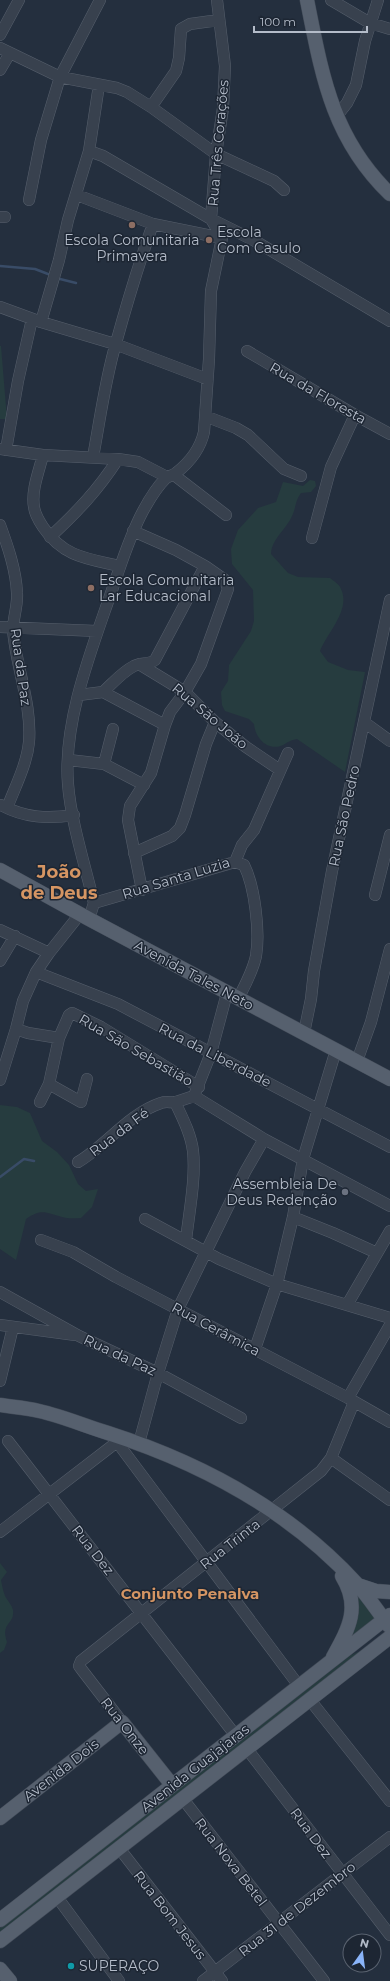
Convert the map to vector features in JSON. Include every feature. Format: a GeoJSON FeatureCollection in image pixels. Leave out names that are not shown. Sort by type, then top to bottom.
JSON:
{"type":"FeatureCollection","features":[{"type":"Feature","properties":{"kind":"main road"},"geometry":{"type":"LineString","coordinates":[[306,0],[326,87],[336,117],[366,167],[390,194]]}},
{"type":"Feature","properties":{"kind":"main road","name":"Avenida Tales Neto"},"geometry":{"type":"LineString","coordinates":[[0,870],[84,917],[390,1079]]}},
{"type":"Feature","properties":{"kind":"main road"},"geometry":{"type":"LineString","coordinates":[[0,1405],[48,1414],[118,1439],[139,1443],[170,1454],[203,1470],[272,1511],[303,1534],[357,1584],[388,1621]]}},
{"type":"Feature","properties":{"kind":"main road"},"geometry":{"type":"LineString","coordinates":[[328,1556],[347,1583],[351,1592],[353,1609],[348,1627],[330,1662]]}},
{"type":"Feature","properties":{"kind":"main road"},"geometry":{"type":"LineString","coordinates":[[357,1584],[376,1591],[390,1592]]}},
{"type":"Feature","properties":{"kind":"main road","name":"Avenida Guajajaras"},"geometry":{"type":"LineString","coordinates":[[0,1920],[330,1662],[388,1621]]}},
{"type":"Feature","properties":{"kind":"main road"},"geometry":{"type":"LineString","coordinates":[[354,1644],[386,1644]]}},
{"type":"Feature","properties":{"kind":"main road","name":"Avenida Guajajaras"},"geometry":{"type":"LineString","coordinates":[[0,1941],[310,1700],[386,1644]]}},
{"type":"Feature","properties":{"kind":"main road","name":"Rua Onze"},"geometry":{"type":"LineString","coordinates":[[122,1722],[172,1785]]}},
{"type":"Feature","properties":{"kind":"main road","name":"Avenida Dois"},"geometry":{"type":"LineString","coordinates":[[0,1818],[122,1722]]}},
{"type":"Feature","properties":{"kind":"main road"},"geometry":{"type":"LineString","coordinates":[[0,1969],[10,1981]]}},
{"type":"Feature","properties":{"kind":"street"},"geometry":{"type":"LineString","coordinates":[[0,36],[19,0]]}},
{"type":"Feature","properties":{"kind":"street"},"geometry":{"type":"LineString","coordinates":[[29,200],[41,140],[60,78],[100,0]]}},
{"type":"Feature","properties":{"kind":"street","name":"Rua Três Corações"},"geometry":{"type":"LineString","coordinates":[[217,0],[218,20],[225,66],[223,108],[216,154],[211,219],[222,238]]}},
{"type":"Feature","properties":{"kind":"street"},"geometry":{"type":"LineString","coordinates":[[331,0],[370,23],[390,29]]}},
{"type":"Feature","properties":{"kind":"street"},"geometry":{"type":"LineString","coordinates":[[336,117],[347,104],[356,85],[370,23],[378,0]]}},
{"type":"Feature","properties":{"kind":"street"},"geometry":{"type":"LineString","coordinates":[[151,107],[176,71],[179,58],[181,29],[190,24],[218,20]]}},
{"type":"Feature","properties":{"kind":"street"},"geometry":{"type":"LineString","coordinates":[[0,70],[5,50],[60,78],[127,92],[151,107],[216,154],[274,181],[284,190]]}},
{"type":"Feature","properties":{"kind":"street"},"geometry":{"type":"LineString","coordinates":[[99,85],[89,151],[77,195],[68,220],[59,260],[36,321],[18,381],[3,450],[43,455],[118,459],[138,462],[170,476],[226,515]]}},
{"type":"Feature","properties":{"kind":"street"},"geometry":{"type":"LineString","coordinates":[[89,151],[103,156],[211,219],[255,241],[390,321]]}},
{"type":"Feature","properties":{"kind":"street"},"geometry":{"type":"LineString","coordinates":[[0,1080],[16,1029],[23,1000],[36,972],[49,953],[84,917],[94,903],[68,783],[69,760],[79,695],[97,631],[133,531],[154,494],[170,476],[190,462],[202,443],[205,416],[211,291],[222,238],[153,224],[77,195]]}},
{"type":"Feature","properties":{"kind":"street"},"geometry":{"type":"LineString","coordinates":[[93,458],[115,344],[127,308],[130,290],[153,224]]}},
{"type":"Feature","properties":{"kind":"street"},"geometry":{"type":"LineString","coordinates":[[0,308],[36,321],[115,344],[207,379]]}},
{"type":"Feature","properties":{"kind":"street","name":"Rua da Floresta"},"geometry":{"type":"LineString","coordinates":[[247,351],[355,416],[390,434]]}},
{"type":"Feature","properties":{"kind":"street"},"geometry":{"type":"LineString","coordinates":[[205,416],[248,435],[284,470],[301,476]]}},
{"type":"Feature","properties":{"kind":"street"},"geometry":{"type":"LineString","coordinates":[[312,538],[331,467],[355,416]]}},
{"type":"Feature","properties":{"kind":"street"},"geometry":{"type":"LineString","coordinates":[[43,455],[34,507],[37,517],[50,537],[65,551],[120,566]]}},
{"type":"Feature","properties":{"kind":"street"},"geometry":{"type":"LineString","coordinates":[[50,537],[85,504],[104,481],[118,459]]}},
{"type":"Feature","properties":{"kind":"street","name":"Rua da Paz"},"geometry":{"type":"LineString","coordinates":[[0,525],[11,556],[17,593],[13,629],[28,715],[29,733],[24,762],[3,807]]}},
{"type":"Feature","properties":{"kind":"street"},"geometry":{"type":"LineString","coordinates":[[133,531],[176,550],[206,566],[225,580],[228,589],[201,664],[185,692],[176,703],[165,725],[155,760],[144,785],[130,806],[128,820],[142,890]]}},
{"type":"Feature","properties":{"kind":"street"},"geometry":{"type":"LineString","coordinates":[[79,695],[103,692],[125,672],[139,664],[152,662],[155,660],[206,566]]}},
{"type":"Feature","properties":{"kind":"street","name":"Rua São Pedro"},"geometry":{"type":"LineString","coordinates":[[304,1033],[332,871],[390,600]]}},
{"type":"Feature","properties":{"kind":"street"},"geometry":{"type":"LineString","coordinates":[[0,627],[13,629],[97,631]]}},
{"type":"Feature","properties":{"kind":"street","name":"Rua São João"},"geometry":{"type":"LineString","coordinates":[[139,664],[185,692],[215,722],[246,747],[280,770]]}},
{"type":"Feature","properties":{"kind":"street"},"geometry":{"type":"LineString","coordinates":[[103,692],[165,725]]}},
{"type":"Feature","properties":{"kind":"street"},"geometry":{"type":"LineString","coordinates":[[134,853],[172,836],[180,828],[186,815],[206,744],[215,722]]}},
{"type":"Feature","properties":{"kind":"street"},"geometry":{"type":"LineString","coordinates":[[364,722],[390,741]]}},
{"type":"Feature","properties":{"kind":"street"},"geometry":{"type":"LineString","coordinates":[[104,764],[113,729]]}},
{"type":"Feature","properties":{"kind":"street","name":"Rua Santa Luzia"},"geometry":{"type":"LineString","coordinates":[[94,903],[235,862],[242,845],[254,830],[288,753]]}},
{"type":"Feature","properties":{"kind":"street"},"geometry":{"type":"LineString","coordinates":[[69,760],[104,764],[144,785]]}},
{"type":"Feature","properties":{"kind":"street"},"geometry":{"type":"LineString","coordinates":[[3,807],[31,816],[51,818],[74,815]]}},
{"type":"Feature","properties":{"kind":"street"},"geometry":{"type":"LineString","coordinates":[[375,895],[390,835]]}},
{"type":"Feature","properties":{"kind":"street"},"geometry":{"type":"LineString","coordinates":[[196,1092],[233,996],[252,968],[257,946],[256,913],[251,885],[244,865],[235,862]]}},
{"type":"Feature","properties":{"kind":"street"},"geometry":{"type":"LineString","coordinates":[[0,930],[49,953]]}},
{"type":"Feature","properties":{"kind":"street"},"geometry":{"type":"LineString","coordinates":[[0,961],[15,936]]}},
{"type":"Feature","properties":{"kind":"street"},"geometry":{"type":"LineString","coordinates":[[357,1061],[373,1015],[390,949]]}},
{"type":"Feature","properties":{"kind":"street","name":"Rua da Liberdade"},"geometry":{"type":"LineString","coordinates":[[36,972],[118,1004],[211,1054],[319,1108],[390,1147]]}},
{"type":"Feature","properties":{"kind":"street","name":"Rua São Sebastião"},"geometry":{"type":"LineString","coordinates":[[59,1038],[69,1015],[72,1013],[101,1027],[264,1139],[390,1206]]}},
{"type":"Feature","properties":{"kind":"street"},"geometry":{"type":"LineString","coordinates":[[16,1029],[28,1033],[59,1038],[49,1084],[40,1102]]}},
{"type":"Feature","properties":{"kind":"street"},"geometry":{"type":"LineString","coordinates":[[255,1349],[277,1284],[293,1217],[303,1159],[336,1050]]}},
{"type":"Feature","properties":{"kind":"street"},"geometry":{"type":"LineString","coordinates":[[49,1084],[78,1101],[82,1100],[87,1079]]}},
{"type":"Feature","properties":{"kind":"street","name":"Rua da Fé"},"geometry":{"type":"LineString","coordinates":[[78,1162],[93,1153],[133,1118],[161,1103],[175,1102],[196,1092]]}},
{"type":"Feature","properties":{"kind":"street"},"geometry":{"type":"LineString","coordinates":[[175,1102],[186,1126],[193,1151],[193,1176],[186,1240]]}},
{"type":"Feature","properties":{"kind":"street"},"geometry":{"type":"LineString","coordinates":[[139,1443],[158,1372],[178,1309],[207,1253],[238,1184],[264,1139]]}},
{"type":"Feature","properties":{"kind":"street"},"geometry":{"type":"LineString","coordinates":[[293,1217],[334,1233],[377,1254]]}},
{"type":"Feature","properties":{"kind":"street"},"geometry":{"type":"LineString","coordinates":[[145,1219],[186,1240],[207,1253],[277,1284],[390,1318]]}},
{"type":"Feature","properties":{"kind":"street"},"geometry":{"type":"LineString","coordinates":[[347,1305],[390,1231]]}},
{"type":"Feature","properties":{"kind":"street","name":"Rua Cerâmica"},"geometry":{"type":"LineString","coordinates":[[41,1240],[73,1252],[116,1277],[255,1349],[390,1422]]}},
{"type":"Feature","properties":{"kind":"street","name":"Rua da Paz"},"geometry":{"type":"LineString","coordinates":[[0,1292],[79,1336],[158,1372],[240,1418]]}},
{"type":"Feature","properties":{"kind":"street"},"geometry":{"type":"LineString","coordinates":[[0,1325],[79,1336]]}},
{"type":"Feature","properties":{"kind":"street"},"geometry":{"type":"LineString","coordinates":[[0,1381],[13,1327]]}},
{"type":"Feature","properties":{"kind":"street","name":"Rua Trinta"},"geometry":{"type":"LineString","coordinates":[[80,1666],[81,1661],[321,1471],[331,1458],[351,1400],[388,1332]]}},
{"type":"Feature","properties":{"kind":"street"},"geometry":{"type":"LineString","coordinates":[[0,1532],[118,1439],[206,1562],[299,1686]]}},
{"type":"Feature","properties":{"kind":"street","name":"Rua Dez"},"geometry":{"type":"LineString","coordinates":[[8,1441],[236,1736]]}},
{"type":"Feature","properties":{"kind":"street"},"geometry":{"type":"LineString","coordinates":[[331,1458],[390,1500]]}},
{"type":"Feature","properties":{"kind":"street","name":"Rua Onze"},"geometry":{"type":"LineString","coordinates":[[80,1666],[122,1722]]}},
{"type":"Feature","properties":{"kind":"street"},"geometry":{"type":"LineString","coordinates":[[310,1700],[390,1801]]}},
{"type":"Feature","properties":{"kind":"street","name":"Rua Dez"},"geometry":{"type":"LineString","coordinates":[[247,1749],[390,1935]]}},
{"type":"Feature","properties":{"kind":"street","name":"Rua Nova Betel"},"geometry":{"type":"LineString","coordinates":[[183,1799],[324,1981]]}},
{"type":"Feature","properties":{"kind":"street","name":"Rua 31 de Dezembro"},"geometry":{"type":"LineString","coordinates":[[204,1981],[218,1977],[279,1923],[390,1837]]}},
{"type":"Feature","properties":{"kind":"street","name":"Rua Bom Jesus"},"geometry":{"type":"LineString","coordinates":[[119,1848],[218,1977]]}},
{"type":"Feature","properties":{"kind":"street"},"geometry":{"type":"LineString","coordinates":[[57,1896],[119,1981]]}},
{"type":"Feature","properties":{"kind":"green space"},"geometry":{"type":"Polygon","coordinates":[[[1,346],[7,419],[0,419],[1,346]]]}},
{"type":"Feature","properties":{"kind":"green space"},"geometry":{"type":"Polygon","coordinates":[[[310,480],[315,481],[316,486],[311,492],[301,493],[289,521],[274,543],[271,554],[288,573],[298,577],[330,578],[341,589],[343,605],[341,613],[320,651],[328,662],[348,670],[365,672],[345,772],[297,739],[277,747],[267,745],[260,739],[254,724],[249,719],[225,711],[222,705],[221,692],[228,681],[229,665],[251,631],[254,621],[253,590],[232,564],[231,549],[238,530],[258,508],[276,502],[283,482],[303,486],[310,480]]]}},
{"type":"Feature","properties":{"kind":"green space"},"geometry":{"type":"Polygon","coordinates":[[[0,1105],[17,1107],[30,1113],[42,1141],[57,1152],[69,1165],[78,1184],[86,1191],[98,1189],[92,1207],[81,1218],[67,1218],[40,1212],[26,1219],[16,1260],[0,1249],[0,1105]]]}},
{"type":"Feature","properties":{"kind":"green space"},"geometry":{"type":"Polygon","coordinates":[[[0,1563],[7,1572],[1,1580],[5,1596],[11,1604],[13,1615],[5,1631],[7,1642],[4,1650],[0,1653],[0,1563]]]}},
{"type":"Feature","properties":{"kind":"green space"},"geometry":{"type":"Polygon","coordinates":[[[355,1591],[379,1618],[349,1640],[355,1591]]]}},
{"type":"Feature","properties":{"kind":"green space"},"geometry":{"type":"Polygon","coordinates":[[[362,1652],[0,1933],[0,1928],[351,1655],[362,1652]]]}},
{"type":"Feature","properties":{"kind":"waterway"},"geometry":{"type":"LineString","coordinates":[[0,266],[35,269],[48,274]]}},
{"type":"Feature","properties":{"kind":"waterway"},"geometry":{"type":"LineString","coordinates":[[60,279],[76,283]]}},
{"type":"Feature","properties":{"kind":"waterway"},"geometry":{"type":"LineString","coordinates":[[0,1177],[24,1159],[34,1161]]}},
{"type":"Feature","properties":{"kind":"place","name":"Escola Comunitaria Primavera"},"geometry":{"type":"Point","coordinates":[132,225]}},
{"type":"Feature","properties":{"kind":"place","name":"Escola Com Casulo"},"geometry":{"type":"Point","coordinates":[209,240]}},
{"type":"Feature","properties":{"kind":"place","name":"Escola Comunitaria Lar Educacional"},"geometry":{"type":"Point","coordinates":[91,588]}},
{"type":"Feature","properties":{"kind":"place","name":"Assembleia De Deus Redenção"},"geometry":{"type":"Point","coordinates":[345,1192]}},
{"type":"Feature","properties":{"kind":"place","name":"SUPERAÇO"},"geometry":{"type":"Point","coordinates":[71,1966]}},
{"type":"Feature","properties":{"kind":"district","name":"João de Deus"},"geometry":{"type":"Point","coordinates":[59,882]}},
{"type":"Feature","properties":{"kind":"district","name":"Conjunto Penalva"},"geometry":{"type":"Point","coordinates":[190,1593]}}]}
